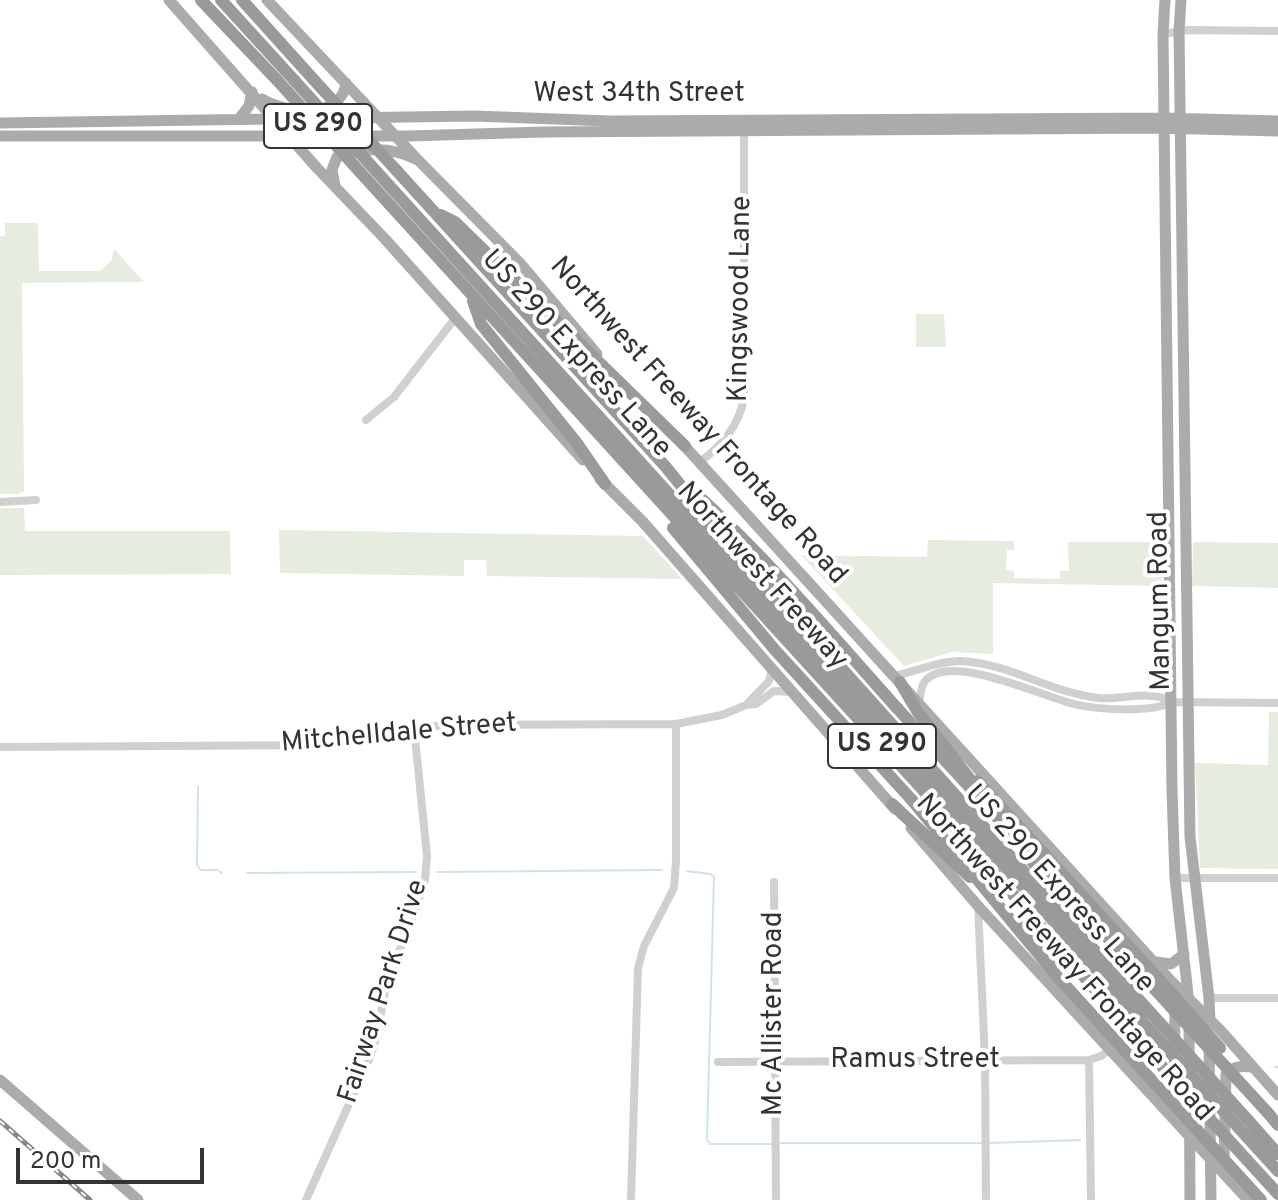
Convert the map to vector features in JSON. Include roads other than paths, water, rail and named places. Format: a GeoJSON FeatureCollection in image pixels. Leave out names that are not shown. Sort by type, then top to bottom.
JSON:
{"type":"FeatureCollection","features":[{"type":"Feature","properties":{"kind":"highway","name":"Northwest Freeway"},"geometry":{"type":"LineString","coordinates":[[201,0],[923,790],[1093,990],[1278,1194]]}},
{"type":"Feature","properties":{"kind":"highway","name":"US 290 Express Lane"},"geometry":{"type":"LineString","coordinates":[[221,0],[1278,1171]]}},
{"type":"Feature","properties":{"kind":"highway","name":"Northwest Freeway"},"geometry":{"type":"LineString","coordinates":[[242,0],[665,466],[712,524],[1278,1154]]}},
{"type":"Feature","properties":{"kind":"highway"},"geometry":{"type":"LineString","coordinates":[[434,212],[455,222],[685,446]]}},
{"type":"Feature","properties":{"kind":"highway"},"geometry":{"type":"LineString","coordinates":[[471,294],[481,324],[576,442],[605,484]]}},
{"type":"Feature","properties":{"kind":"highway"},"geometry":{"type":"LineString","coordinates":[[665,466],[729,524],[1278,1125]]}},
{"type":"Feature","properties":{"kind":"highway"},"geometry":{"type":"LineString","coordinates":[[665,507],[670,524],[748,619],[911,799],[1055,974],[1261,1200]]}},
{"type":"Feature","properties":{"kind":"highway"},"geometry":{"type":"LineString","coordinates":[[897,679],[917,711],[1073,917],[1080,934]]}},
{"type":"Feature","properties":{"kind":"highway"},"geometry":{"type":"LineString","coordinates":[[953,756],[1156,976],[1278,1114]]}},
{"type":"Feature","properties":{"kind":"highway"},"geometry":{"type":"LineString","coordinates":[[892,804],[1093,990]]}},
{"type":"Feature","properties":{"kind":"main road","name":"Northwest Freeway Frontage Road"},"geometry":{"type":"LineString","coordinates":[[169,0],[605,484],[643,522],[978,906],[1248,1200]]}},
{"type":"Feature","properties":{"kind":"main road","name":"Northwest Freeway Frontage Road"},"geometry":{"type":"LineString","coordinates":[[267,0],[520,263],[607,366],[700,462],[1278,1095]]}},
{"type":"Feature","properties":{"kind":"main road","name":"Mangum Road"},"geometry":{"type":"LineString","coordinates":[[1165,0],[1172,791],[1175,878],[1189,1000],[1190,1200]]}},
{"type":"Feature","properties":{"kind":"main road","name":"Mangum Road"},"geometry":{"type":"LineString","coordinates":[[1181,0],[1189,791],[1194,878],[1209,998],[1211,1197]]}},
{"type":"Feature","properties":{"kind":"main road"},"geometry":{"type":"LineString","coordinates":[[239,119],[249,106],[252,92],[274,106],[315,109],[338,103],[345,93],[346,83]]}},
{"type":"Feature","properties":{"kind":"main road","name":"West 34th Street"},"geometry":{"type":"LineString","coordinates":[[0,136],[16,130],[171,121],[379,116],[474,116],[544,126]]}},
{"type":"Feature","properties":{"kind":"main road"},"geometry":{"type":"LineString","coordinates":[[473,135],[474,116]]}},
{"type":"Feature","properties":{"kind":"main road"},"geometry":{"type":"LineString","coordinates":[[171,121],[172,137]]}},
{"type":"Feature","properties":{"kind":"main road","name":"West 34th Street"},"geometry":{"type":"LineString","coordinates":[[0,123],[16,130],[172,137],[291,137],[473,135],[544,126],[1278,121]]}},
{"type":"Feature","properties":{"kind":"main road","name":"West 34th Street"},"geometry":{"type":"LineString","coordinates":[[1180,123],[1278,131]]}},
{"type":"Feature","properties":{"kind":"main road"},"geometry":{"type":"LineString","coordinates":[[335,186],[332,170],[337,157],[352,152],[395,149],[419,161],[429,137],[435,136]]}},
{"type":"Feature","properties":{"kind":"main road"},"geometry":{"type":"LineString","coordinates":[[1166,229],[1181,230]]}},
{"type":"Feature","properties":{"kind":"main road"},"geometry":{"type":"LineString","coordinates":[[1167,394],[1183,394]]}},
{"type":"Feature","properties":{"kind":"main road"},"geometry":{"type":"LineString","coordinates":[[1171,613],[1186,613]]}},
{"type":"Feature","properties":{"kind":"main road"},"geometry":{"type":"LineString","coordinates":[[1172,791],[1189,791]]}},
{"type":"Feature","properties":{"kind":"main road"},"geometry":{"type":"LineString","coordinates":[[1156,962],[1171,964],[1184,954]]}},
{"type":"Feature","properties":{"kind":"main road"},"geometry":{"type":"LineString","coordinates":[[1146,1089],[1168,1097],[1174,1088],[1175,1005],[1170,980]]}},
{"type":"Feature","properties":{"kind":"main road"},"geometry":{"type":"LineString","coordinates":[[1211,1197],[1232,1183],[1223,1148],[1224,1082],[1230,1069],[1252,1067]]}},
{"type":"Feature","properties":{"kind":"main road"},"geometry":{"type":"LineString","coordinates":[[0,1080],[138,1200]]}},
{"type":"Feature","properties":{"kind":"street"},"geometry":{"type":"LineString","coordinates":[[1163,34],[1179,31],[1278,31]]}},
{"type":"Feature","properties":{"kind":"street","name":"Kingswood Lane"},"geometry":{"type":"LineString","coordinates":[[700,462],[728,436],[742,409],[744,398],[744,126]]}},
{"type":"Feature","properties":{"kind":"street"},"geometry":{"type":"LineString","coordinates":[[366,420],[394,397],[456,317]]}},
{"type":"Feature","properties":{"kind":"street"},"geometry":{"type":"LineString","coordinates":[[0,502],[36,500]]}},
{"type":"Feature","properties":{"kind":"street"},"geometry":{"type":"LineString","coordinates":[[897,679],[945,662],[981,663],[1065,692],[1101,698],[1162,696],[1172,702]]}},
{"type":"Feature","properties":{"kind":"street"},"geometry":{"type":"LineString","coordinates":[[746,705],[769,681],[772,668]]}},
{"type":"Feature","properties":{"kind":"street"},"geometry":{"type":"LineString","coordinates":[[919,705],[923,683],[931,676],[947,672],[974,672],[1061,701],[1102,708],[1162,707],[1172,702],[1278,703]]}},
{"type":"Feature","properties":{"kind":"street","name":"Mitchelldale Street"},"geometry":{"type":"LineString","coordinates":[[0,747],[328,745],[414,728],[562,723],[676,724],[722,715],[756,704],[774,691],[783,689],[794,692]]}},
{"type":"Feature","properties":{"kind":"street"},"geometry":{"type":"LineString","coordinates":[[631,1200],[638,968],[644,946],[673,891],[676,861],[676,724]]}},
{"type":"Feature","properties":{"kind":"street","name":"Fairway Park Drive"},"geometry":{"type":"LineString","coordinates":[[306,1200],[370,1057],[387,980],[424,889],[427,856],[414,728]]}},
{"type":"Feature","properties":{"kind":"street"},"geometry":{"type":"LineString","coordinates":[[1175,878],[1278,878]]}},
{"type":"Feature","properties":{"kind":"street","name":"Mc Allister Road"},"geometry":{"type":"LineString","coordinates":[[774,882],[776,1200]]}},
{"type":"Feature","properties":{"kind":"street"},"geometry":{"type":"LineString","coordinates":[[978,906],[985,1060],[986,1200]]}},
{"type":"Feature","properties":{"kind":"street"},"geometry":{"type":"LineString","coordinates":[[1209,998],[1278,998]]}},
{"type":"Feature","properties":{"kind":"street","name":"Ramus Street"},"geometry":{"type":"LineString","coordinates":[[718,1062],[1089,1060],[1109,1050]]}},
{"type":"Feature","properties":{"kind":"street"},"geometry":{"type":"LineString","coordinates":[[1089,1060],[1091,1200]]}},
{"type":"Feature","properties":{"kind":"waterway"},"geometry":{"type":"LineString","coordinates":[[198,786],[197,865],[201,870],[222,873]]}},
{"type":"Feature","properties":{"kind":"waterway"},"geometry":{"type":"LineString","coordinates":[[438,872],[662,870]]}},
{"type":"Feature","properties":{"kind":"waterway"},"geometry":{"type":"LineString","coordinates":[[687,871],[714,877],[707,1139],[710,1144],[772,1144]]}},
{"type":"Feature","properties":{"kind":"waterway"},"geometry":{"type":"LineString","coordinates":[[247,873],[416,872]]}},
{"type":"Feature","properties":{"kind":"waterway"},"geometry":{"type":"LineString","coordinates":[[990,1143],[1080,1140]]}},
{"type":"Feature","properties":{"kind":"waterway"},"geometry":{"type":"LineString","coordinates":[[778,1143],[984,1143]]}},
{"type":"Feature","properties":{"kind":"railway"},"geometry":{"type":"LineString","coordinates":[[0,1121],[90,1200]]}}]}
